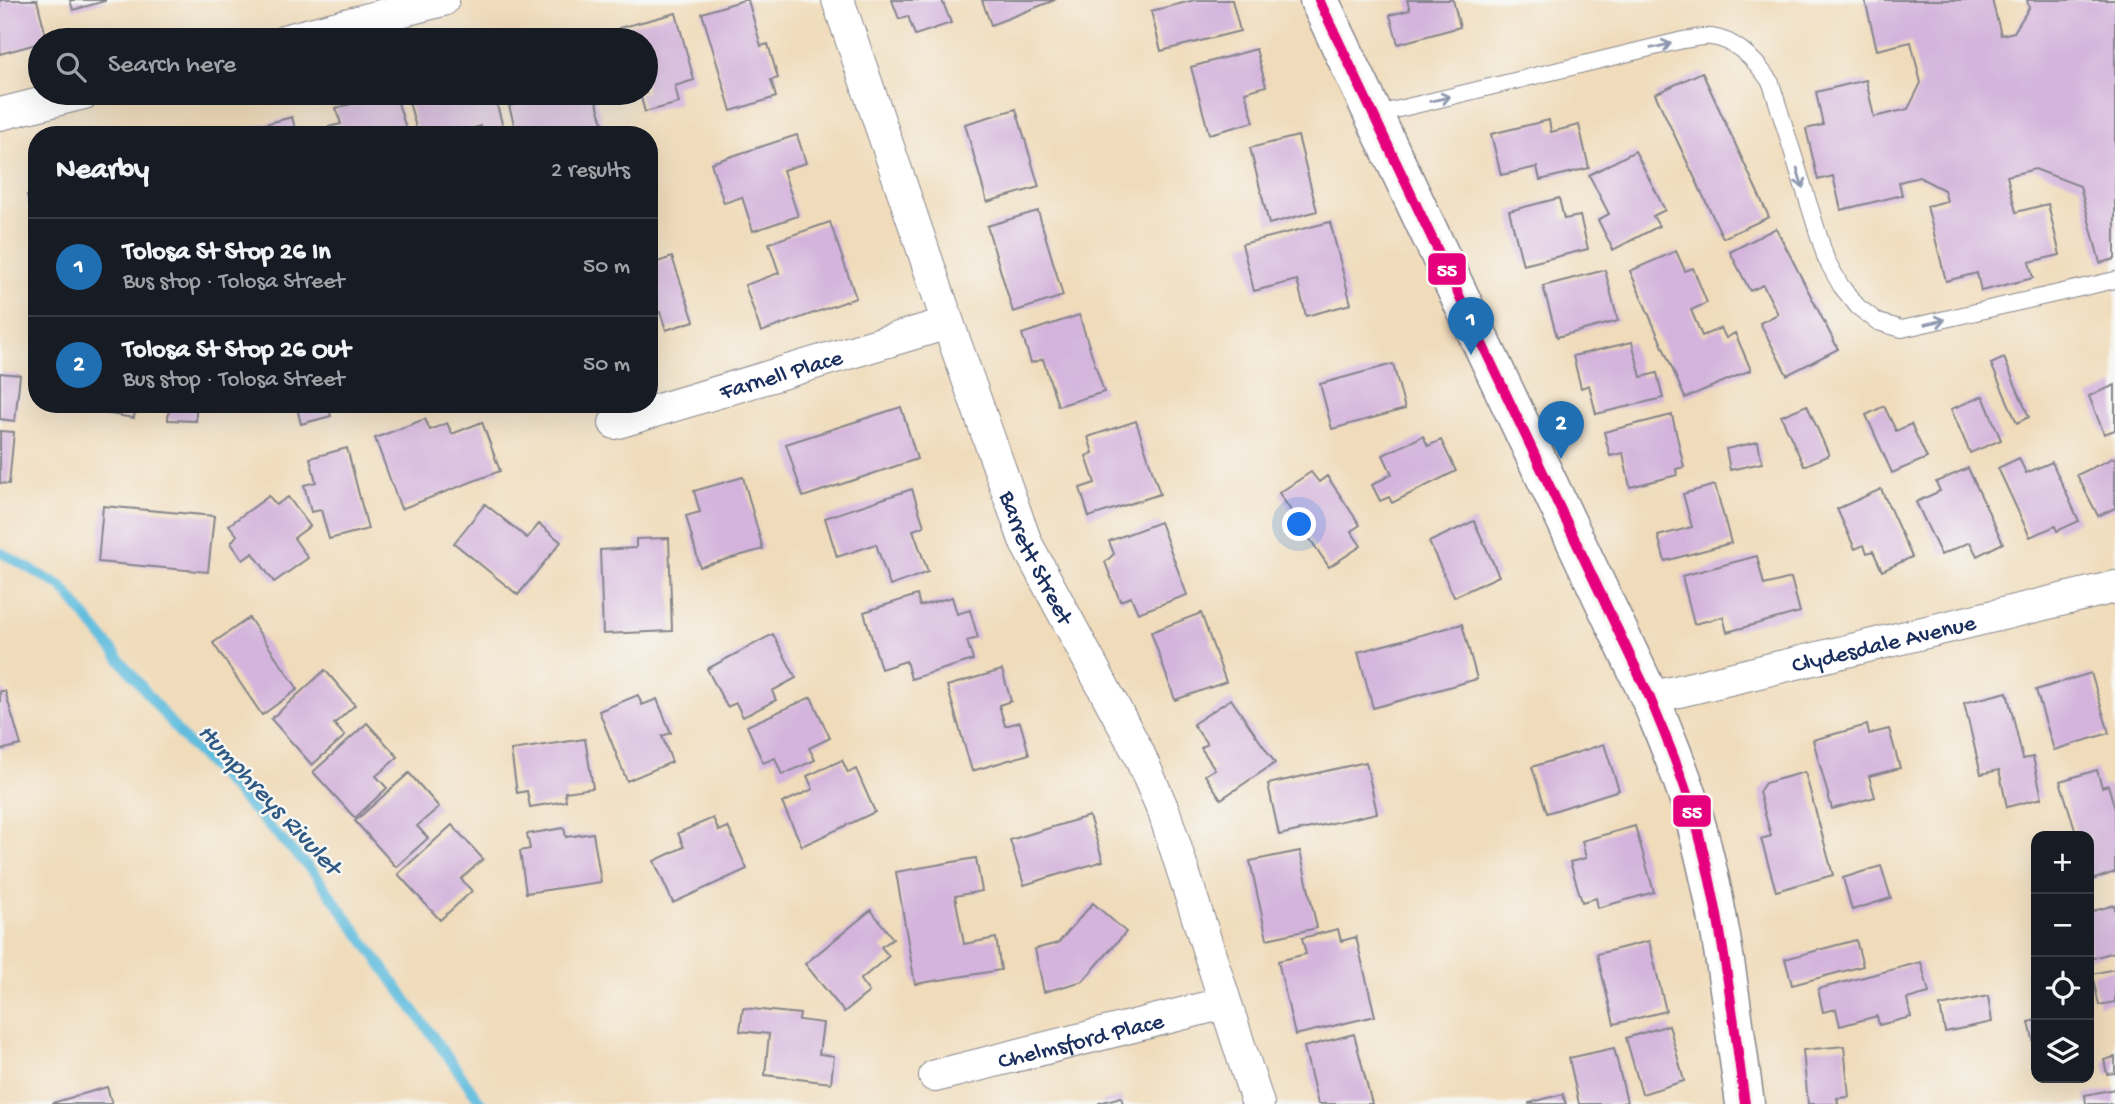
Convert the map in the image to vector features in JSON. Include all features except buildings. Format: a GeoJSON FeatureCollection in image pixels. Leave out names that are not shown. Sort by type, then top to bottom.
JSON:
{"type":"FeatureCollection","features":[{"type":"Feature","properties":{"kind":"street"},"geometry":{"type":"LineString","coordinates":[[334,28],[443,0]]}},
{"type":"Feature","properties":{"kind":"street","name":"Barrett Street"},"geometry":{"type":"LineString","coordinates":[[838,0],[1026,542],[1138,752],[1164,812],[1258,1104]]}},
{"type":"Feature","properties":{"kind":"street"},"geometry":{"type":"LineString","coordinates":[[1319,0],[1650,698],[1690,802],[1703,851],[1724,958],[1745,1104]]}},
{"type":"Feature","properties":{"kind":"street"},"geometry":{"type":"LineString","coordinates":[[0,114],[36,105]]}},
{"type":"Feature","properties":{"kind":"street","name":"Farnell Place"},"geometry":{"type":"LineString","coordinates":[[658,411],[948,323]]}},
{"type":"Feature","properties":{"kind":"street","name":"Farnell Place"},"geometry":{"type":"LineString","coordinates":[[615,424],[651,413]]}},
{"type":"Feature","properties":{"kind":"street","name":"Clydesdale Avenue"},"geometry":{"type":"LineString","coordinates":[[1650,698],[2115,587]]}},
{"type":"Feature","properties":{"kind":"street","name":"Chelmsford Place"},"geometry":{"type":"LineString","coordinates":[[935,1076],[1225,1003]]}},
{"type":"Feature","properties":{"kind":"lane"},"geometry":{"type":"LineString","coordinates":[[1374,115],[1683,40],[1710,37],[1729,43],[1745,54],[1759,65],[1771,83],[1826,259],[1841,286],[1858,307],[1878,322],[1902,330],[2115,280]]}},
{"type":"Feature","properties":{"kind":"waterway","name":"Humphreys Rivulet"},"geometry":{"type":"LineString","coordinates":[[0,552],[62,587],[183,738],[316,875],[482,1104]]}},
{"type":"Feature","properties":{"kind":"transit line","name":"55"},"geometry":{"type":"LineString","coordinates":[[1319,0],[1650,698],[1676,763],[1700,840],[1717,915],[1745,1104]]}},
{"type":"Feature","properties":{"kind":"place","name":"Tolosa St Stop 26 In"},"geometry":{"type":"Point","coordinates":[1471,355]}},
{"type":"Feature","properties":{"kind":"place","name":"Tolosa St Stop 26 Out"},"geometry":{"type":"Point","coordinates":[1561,459]}}]}
